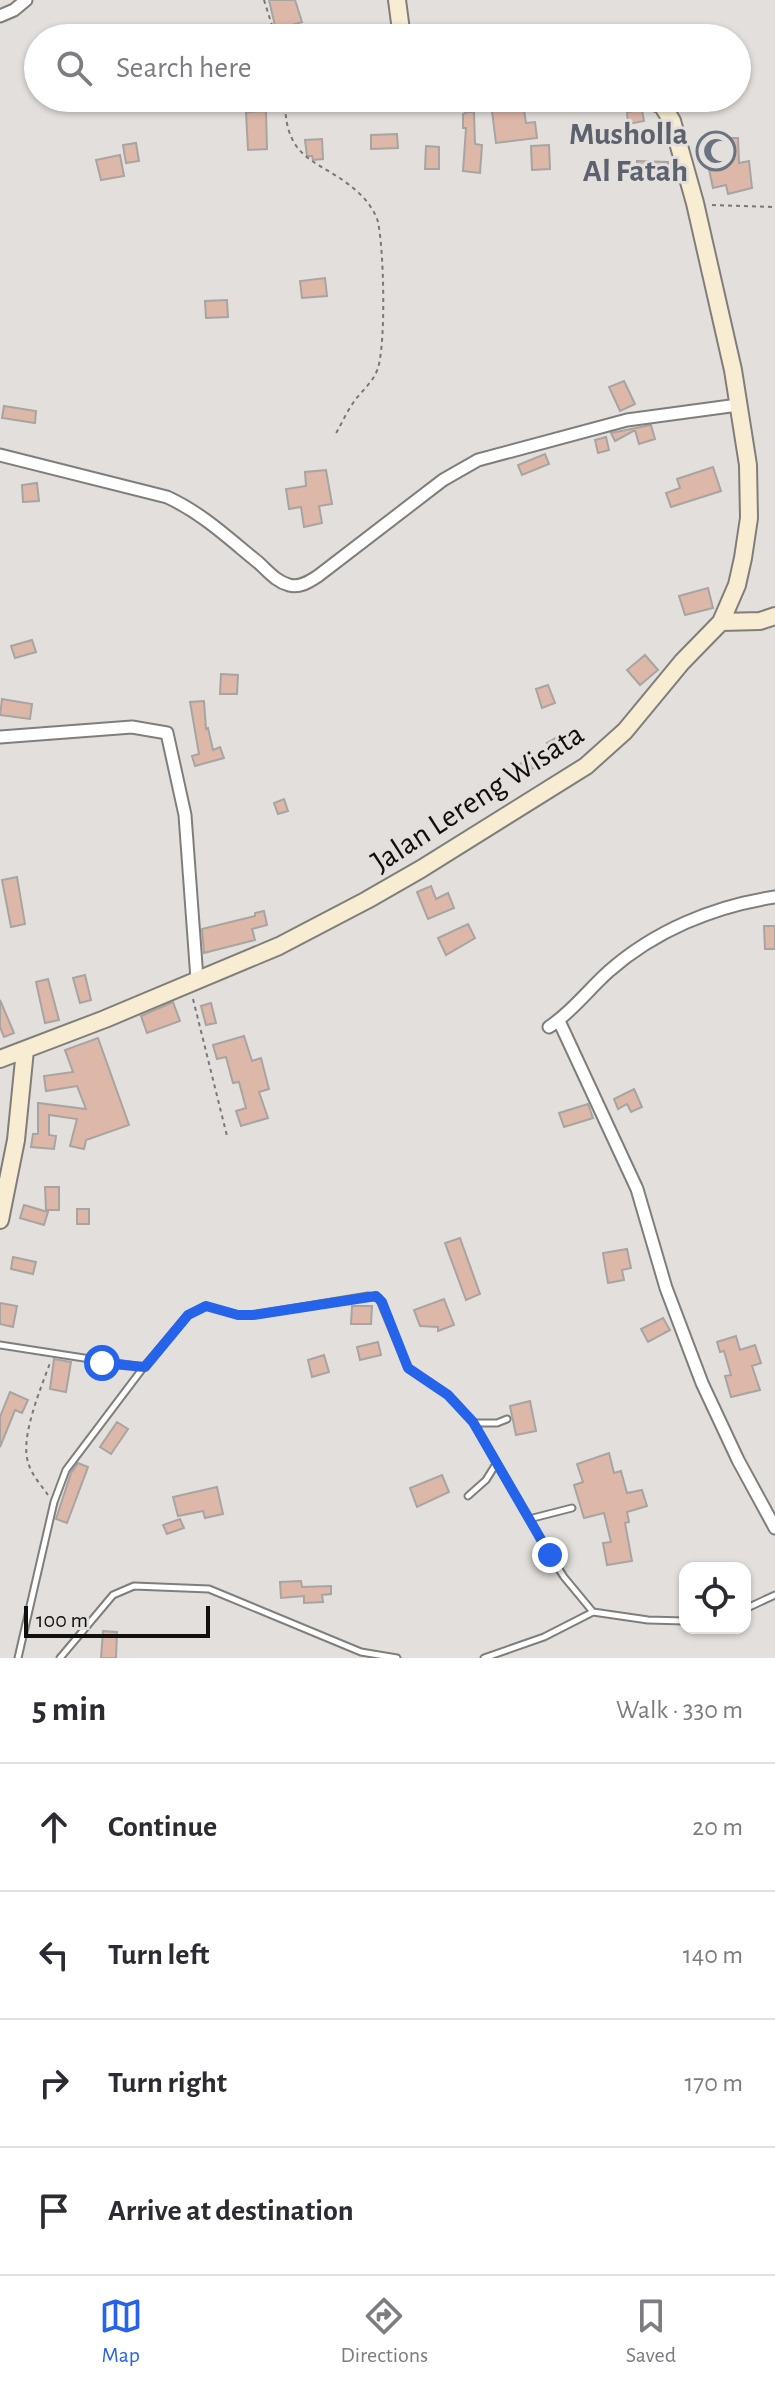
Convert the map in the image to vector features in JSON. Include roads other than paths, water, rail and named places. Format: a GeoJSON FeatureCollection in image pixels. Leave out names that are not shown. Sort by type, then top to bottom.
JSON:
{"type":"FeatureCollection","features":[{"type":"Feature","properties":{"kind":"main road"},"geometry":{"type":"LineString","coordinates":[[397,0],[400,24]]}},
{"type":"Feature","properties":{"kind":"main road","name":"Jalan Lereng Wisata"},"geometry":{"type":"LineString","coordinates":[[0,1059],[279,946],[367,900],[586,766],[625,731],[682,662],[721,622],[737,585],[749,518],[748,465],[733,370],[695,203],[672,121],[666,112]]}},
{"type":"Feature","properties":{"kind":"main road"},"geometry":{"type":"LineString","coordinates":[[721,622],[760,621],[775,616]]}},
{"type":"Feature","properties":{"kind":"main road"},"geometry":{"type":"LineString","coordinates":[[0,1220],[16,1140],[25,1050]]}},
{"type":"Feature","properties":{"kind":"street"},"geometry":{"type":"LineString","coordinates":[[0,16],[26,0]]}},
{"type":"Feature","properties":{"kind":"street"},"geometry":{"type":"LineString","coordinates":[[0,455],[167,497],[192,508],[276,580],[293,586],[305,584],[318,576],[443,480],[478,460],[627,420],[738,405]]}},
{"type":"Feature","properties":{"kind":"street"},"geometry":{"type":"LineString","coordinates":[[0,737],[132,727],[167,733],[185,815],[193,981]]}},
{"type":"Feature","properties":{"kind":"street"},"geometry":{"type":"LineString","coordinates":[[775,897],[711,912],[646,943],[610,971],[554,1024],[637,1189],[666,1288],[702,1383],[738,1460],[775,1528]]}},
{"type":"Feature","properties":{"kind":"lane"},"geometry":{"type":"LineString","coordinates":[[18,1658],[54,1502],[72,1460],[188,1315],[210,1306],[238,1315],[253,1315],[372,1295],[382,1302],[408,1368],[448,1395],[473,1422],[564,1577],[593,1612]]}},
{"type":"Feature","properties":{"kind":"lane"},"geometry":{"type":"LineString","coordinates":[[0,1345],[143,1368]]}},
{"type":"Feature","properties":{"kind":"lane"},"geometry":{"type":"LineString","coordinates":[[473,1422],[497,1423],[507,1419]]}},
{"type":"Feature","properties":{"kind":"lane"},"geometry":{"type":"LineString","coordinates":[[468,1496],[486,1480],[496,1464]]}},
{"type":"Feature","properties":{"kind":"lane"},"geometry":{"type":"LineString","coordinates":[[529,1519],[572,1508]]}},
{"type":"Feature","properties":{"kind":"lane"},"geometry":{"type":"LineString","coordinates":[[60,1658],[113,1595],[122,1589],[175,1585],[209,1589],[361,1652],[397,1658]]}},
{"type":"Feature","properties":{"kind":"lane"},"geometry":{"type":"LineString","coordinates":[[751,1606],[775,1595]]}},
{"type":"Feature","properties":{"kind":"lane"},"geometry":{"type":"LineString","coordinates":[[484,1658],[544,1637],[593,1612],[679,1621]]}},
{"type":"Feature","properties":{"kind":"place","name":"Musholla Al Fatah"},"geometry":{"type":"Point","coordinates":[716,151]}}]}
